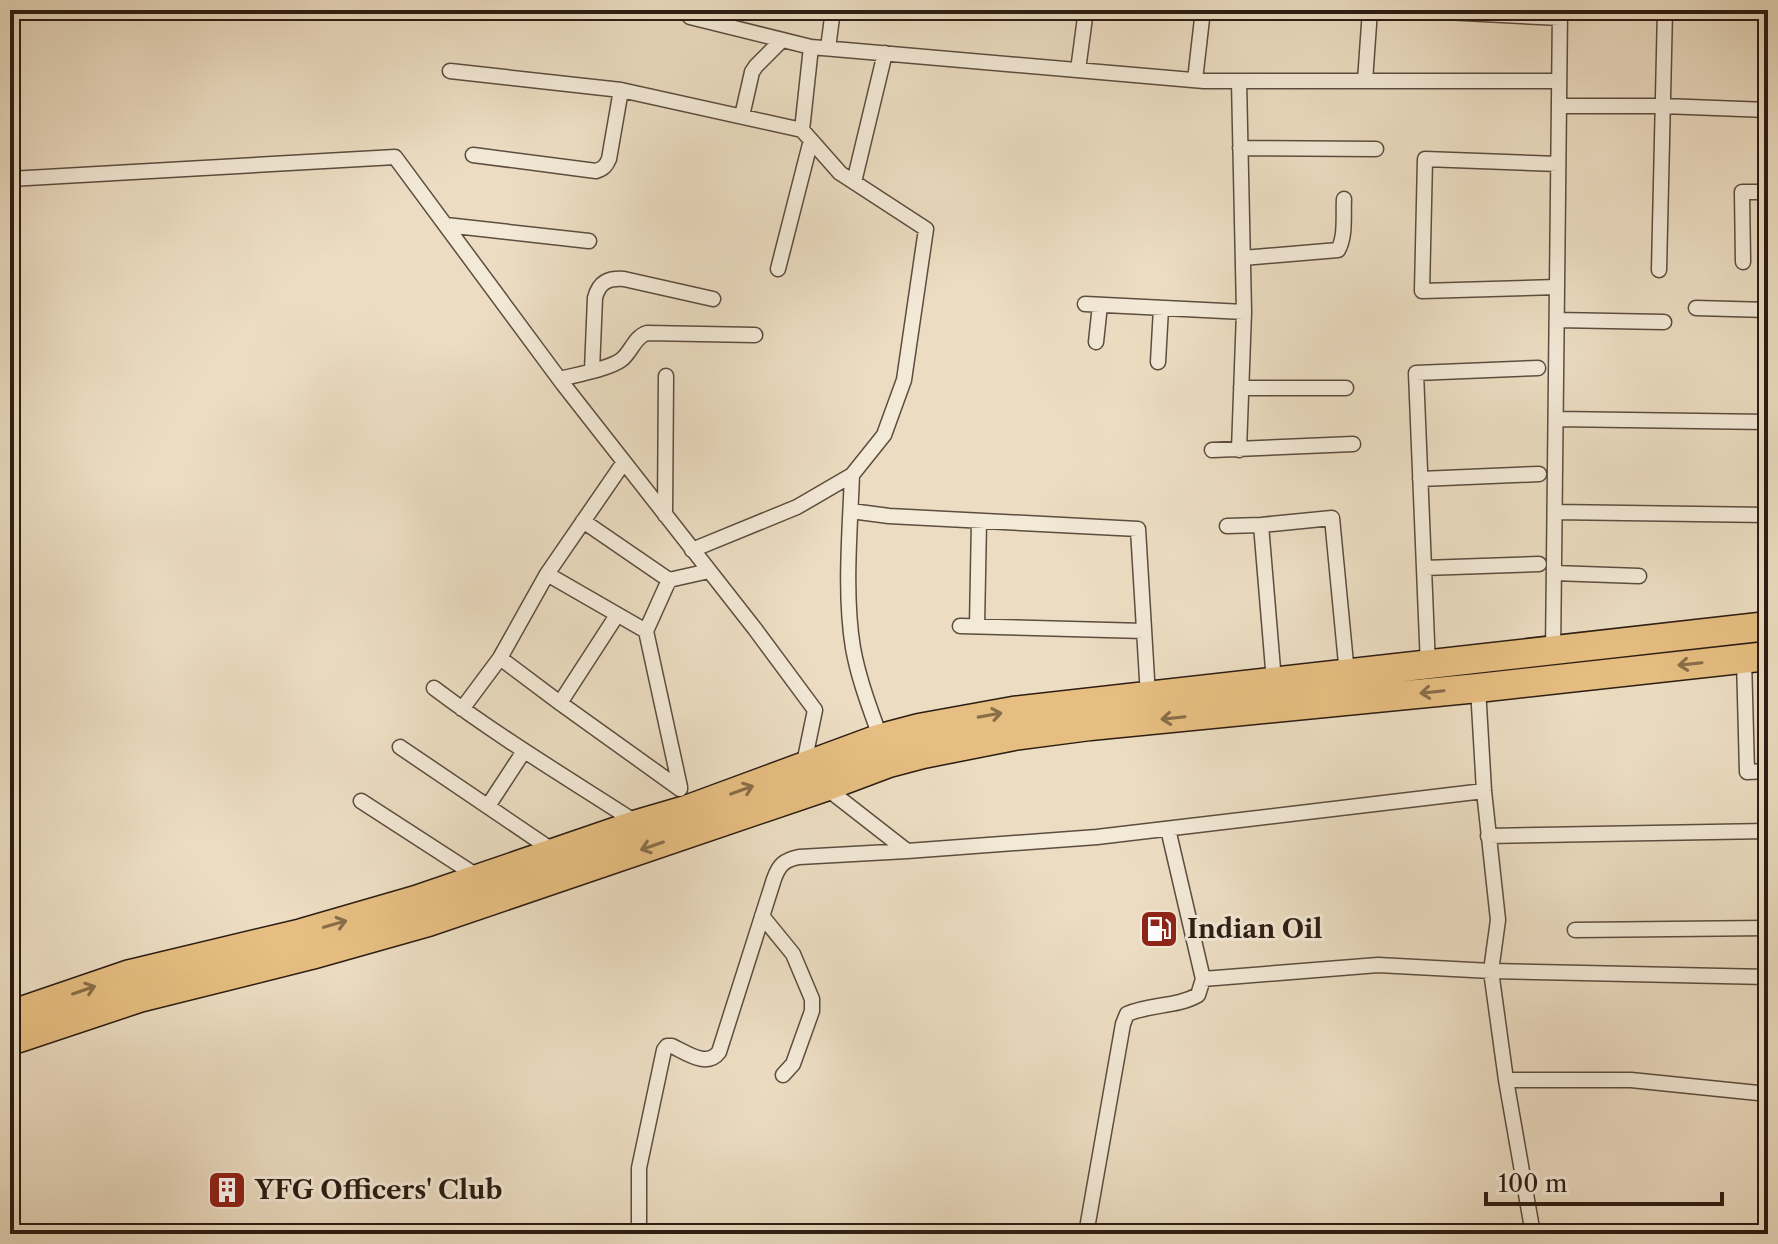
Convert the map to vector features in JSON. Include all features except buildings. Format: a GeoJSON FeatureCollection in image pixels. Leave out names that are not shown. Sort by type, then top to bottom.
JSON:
{"type":"FeatureCollection","features":[{"type":"Feature","properties":{"kind":"highway"},"geometry":{"type":"LineString","coordinates":[[10,1041],[139,998],[428,922],[560,865],[683,798],[803,768],[885,751],[923,754],[1014,736],[1090,726],[1478,688],[1553,665],[1768,626]]}},
{"type":"Feature","properties":{"kind":"highway"},"geometry":{"type":"LineString","coordinates":[[10,1015],[130,974],[302,933],[480,878],[560,865],[825,787],[919,728],[1013,711],[1428,666],[1553,665],[1756,657]]}},
{"type":"Feature","properties":{"kind":"street"},"geometry":{"type":"LineString","coordinates":[[684,10],[690,17],[811,47],[1195,80],[1559,81]]}},
{"type":"Feature","properties":{"kind":"street"},"geometry":{"type":"LineString","coordinates":[[828,48],[833,10]]}},
{"type":"Feature","properties":{"kind":"street"},"geometry":{"type":"LineString","coordinates":[[1078,70],[1086,10]]}},
{"type":"Feature","properties":{"kind":"street"},"geometry":{"type":"LineString","coordinates":[[1195,80],[1203,10]]}},
{"type":"Feature","properties":{"kind":"street"},"geometry":{"type":"LineString","coordinates":[[1365,81],[1370,10]]}},
{"type":"Feature","properties":{"kind":"street"},"geometry":{"type":"LineString","coordinates":[[1659,270],[1665,10]]}},
{"type":"Feature","properties":{"kind":"street"},"geometry":{"type":"LineString","coordinates":[[1426,11],[1560,14],[1553,665]]}},
{"type":"Feature","properties":{"kind":"street"},"geometry":{"type":"LineString","coordinates":[[742,116],[752,72],[782,40]]}},
{"type":"Feature","properties":{"kind":"street"},"geometry":{"type":"LineString","coordinates":[[778,269],[806,135],[811,47]]}},
{"type":"Feature","properties":{"kind":"street"},"geometry":{"type":"LineString","coordinates":[[854,182],[885,53]]}},
{"type":"Feature","properties":{"kind":"street"},"geometry":{"type":"LineString","coordinates":[[450,71],[621,90],[742,116],[806,135],[840,173],[926,229],[904,380],[884,435],[852,475],[797,507],[692,550]]}},
{"type":"Feature","properties":{"kind":"street"},"geometry":{"type":"LineString","coordinates":[[1239,81],[1244,312],[1239,450]]}},
{"type":"Feature","properties":{"kind":"street"},"geometry":{"type":"LineString","coordinates":[[473,155],[601,170],[607,166],[609,159],[621,90]]}},
{"type":"Feature","properties":{"kind":"street"},"geometry":{"type":"LineString","coordinates":[[1559,106],[1768,110]]}},
{"type":"Feature","properties":{"kind":"street"},"geometry":{"type":"LineString","coordinates":[[1240,148],[1376,149]]}},
{"type":"Feature","properties":{"kind":"street"},"geometry":{"type":"LineString","coordinates":[[10,179],[395,157],[560,379],[815,710],[803,768],[907,851]]}},
{"type":"Feature","properties":{"kind":"street"},"geometry":{"type":"LineString","coordinates":[[1557,287],[1422,291],[1425,159],[1558,164]]}},
{"type":"Feature","properties":{"kind":"street"},"geometry":{"type":"LineString","coordinates":[[1743,262],[1742,192],[1768,192]]}},
{"type":"Feature","properties":{"kind":"street"},"geometry":{"type":"LineString","coordinates":[[1243,258],[1338,250],[1343,237],[1344,199]]}},
{"type":"Feature","properties":{"kind":"street"},"geometry":{"type":"LineString","coordinates":[[446,225],[589,241]]}},
{"type":"Feature","properties":{"kind":"street"},"geometry":{"type":"LineString","coordinates":[[592,370],[595,298],[604,281],[624,279],[713,299]]}},
{"type":"Feature","properties":{"kind":"street"},"geometry":{"type":"LineString","coordinates":[[1096,342],[1092,304],[1244,312]]}},
{"type":"Feature","properties":{"kind":"street"},"geometry":{"type":"LineString","coordinates":[[1158,362],[1161,308]]}},
{"type":"Feature","properties":{"kind":"street"},"geometry":{"type":"LineString","coordinates":[[1696,308],[1768,310]]}},
{"type":"Feature","properties":{"kind":"street"},"geometry":{"type":"LineString","coordinates":[[1557,320],[1664,322]]}},
{"type":"Feature","properties":{"kind":"street"},"geometry":{"type":"LineString","coordinates":[[560,379],[615,364],[623,359],[641,335],[647,333],[755,335]]}},
{"type":"Feature","properties":{"kind":"street"},"geometry":{"type":"LineString","coordinates":[[1428,666],[1416,373],[1538,368]]}},
{"type":"Feature","properties":{"kind":"street"},"geometry":{"type":"LineString","coordinates":[[665,515],[666,376]]}},
{"type":"Feature","properties":{"kind":"street"},"geometry":{"type":"LineString","coordinates":[[1241,388],[1346,388]]}},
{"type":"Feature","properties":{"kind":"street"},"geometry":{"type":"LineString","coordinates":[[1556,419],[1768,422]]}},
{"type":"Feature","properties":{"kind":"street"},"geometry":{"type":"LineString","coordinates":[[1212,450],[1353,444]]}},
{"type":"Feature","properties":{"kind":"street"},"geometry":{"type":"LineString","coordinates":[[462,709],[500,658],[547,574],[624,462]]}},
{"type":"Feature","properties":{"kind":"street"},"geometry":{"type":"LineString","coordinates":[[1420,479],[1539,474]]}},
{"type":"Feature","properties":{"kind":"street"},"geometry":{"type":"LineString","coordinates":[[852,475],[849,596],[852,646],[863,692],[885,751]]}},
{"type":"Feature","properties":{"kind":"street"},"geometry":{"type":"LineString","coordinates":[[851,511],[889,516],[1138,529],[1148,696]]}},
{"type":"Feature","properties":{"kind":"street"},"geometry":{"type":"LineString","coordinates":[[1555,512],[1768,515]]}},
{"type":"Feature","properties":{"kind":"street"},"geometry":{"type":"LineString","coordinates":[[1227,526],[1332,518],[1347,674]]}},
{"type":"Feature","properties":{"kind":"street"},"geometry":{"type":"LineString","coordinates":[[583,521],[669,580],[709,571]]}},
{"type":"Feature","properties":{"kind":"street"},"geometry":{"type":"LineString","coordinates":[[977,626],[979,521]]}},
{"type":"Feature","properties":{"kind":"street"},"geometry":{"type":"LineString","coordinates":[[1261,525],[1274,681]]}},
{"type":"Feature","properties":{"kind":"street"},"geometry":{"type":"LineString","coordinates":[[1424,568],[1539,564]]}},
{"type":"Feature","properties":{"kind":"street"},"geometry":{"type":"LineString","coordinates":[[1554,573],[1639,576]]}},
{"type":"Feature","properties":{"kind":"street"},"geometry":{"type":"LineString","coordinates":[[547,574],[646,631]]}},
{"type":"Feature","properties":{"kind":"street"},"geometry":{"type":"LineString","coordinates":[[669,580],[646,631],[683,798]]}},
{"type":"Feature","properties":{"kind":"street"},"geometry":{"type":"LineString","coordinates":[[560,703],[617,615]]}},
{"type":"Feature","properties":{"kind":"street"},"geometry":{"type":"LineString","coordinates":[[960,626],[1144,631]]}},
{"type":"Feature","properties":{"kind":"street"},"geometry":{"type":"LineString","coordinates":[[1756,657],[1747,772],[1768,771]]}},
{"type":"Feature","properties":{"kind":"street"},"geometry":{"type":"LineString","coordinates":[[500,658],[683,798]]}},
{"type":"Feature","properties":{"kind":"street"},"geometry":{"type":"LineString","coordinates":[[434,688],[524,751],[638,824]]}},
{"type":"Feature","properties":{"kind":"street"},"geometry":{"type":"LineString","coordinates":[[1478,688],[1484,791],[1498,920],[1491,971],[1533,1234]]}},
{"type":"Feature","properties":{"kind":"street"},"geometry":{"type":"LineString","coordinates":[[400,747],[488,806],[560,865]]}},
{"type":"Feature","properties":{"kind":"street"},"geometry":{"type":"LineString","coordinates":[[488,806],[524,751]]}},
{"type":"Feature","properties":{"kind":"street"},"geometry":{"type":"LineString","coordinates":[[639,1234],[639,1168],[664,1050],[672,1046],[709,1060],[719,1052],[776,871],[788,859],[1097,837],[1484,791]]}},
{"type":"Feature","properties":{"kind":"street"},"geometry":{"type":"LineString","coordinates":[[361,801],[480,878]]}},
{"type":"Feature","properties":{"kind":"street"},"geometry":{"type":"LineString","coordinates":[[1086,1234],[1127,1014],[1140,1008],[1190,1000],[1198,995],[1203,979],[1168,829]]}},
{"type":"Feature","properties":{"kind":"street"},"geometry":{"type":"LineString","coordinates":[[1488,836],[1768,831]]}},
{"type":"Feature","properties":{"kind":"street"},"geometry":{"type":"LineString","coordinates":[[762,916],[793,954],[812,999],[812,1011],[793,1064],[783,1075]]}},
{"type":"Feature","properties":{"kind":"street"},"geometry":{"type":"LineString","coordinates":[[1575,930],[1768,928]]}},
{"type":"Feature","properties":{"kind":"street"},"geometry":{"type":"LineString","coordinates":[[1203,979],[1378,965],[1491,971],[1768,975],[1766,1033]]}},
{"type":"Feature","properties":{"kind":"street"},"geometry":{"type":"LineString","coordinates":[[1506,1080],[1631,1080],[1768,1094]]}},
{"type":"Feature","properties":{"kind":"place","name":"Indian Oil"},"geometry":{"type":"Point","coordinates":[1159,929]}},
{"type":"Feature","properties":{"kind":"place","name":"YFG Officers' Club"},"geometry":{"type":"Point","coordinates":[227,1190]}}]}
